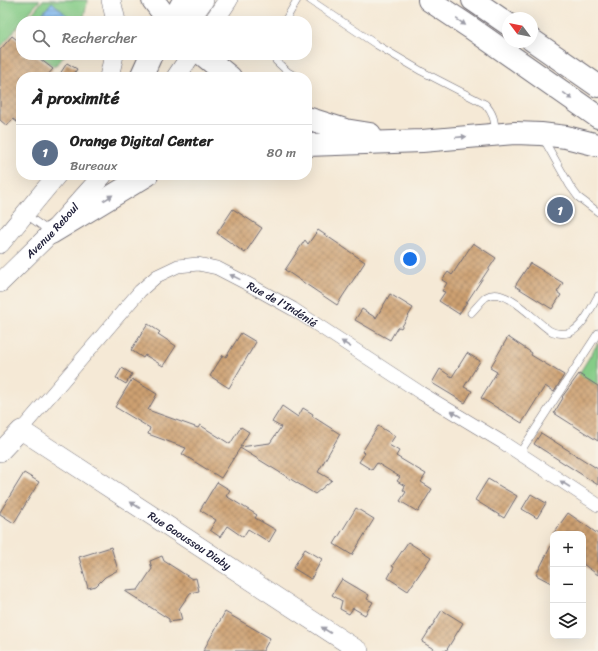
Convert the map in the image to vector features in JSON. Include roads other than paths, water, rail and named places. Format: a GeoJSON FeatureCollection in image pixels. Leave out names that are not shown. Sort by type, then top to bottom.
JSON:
{"type":"FeatureCollection","features":[{"type":"Feature","properties":{"kind":"highway"},"geometry":{"type":"LineString","coordinates":[[153,0],[165,16]]}},
{"type":"Feature","properties":{"kind":"highway"},"geometry":{"type":"LineString","coordinates":[[176,16],[184,0]]}},
{"type":"Feature","properties":{"kind":"highway"},"geometry":{"type":"LineString","coordinates":[[429,0],[598,118]]}},
{"type":"Feature","properties":{"kind":"highway"},"geometry":{"type":"LineString","coordinates":[[473,0],[502,20]]}},
{"type":"Feature","properties":{"kind":"highway"},"geometry":{"type":"LineString","coordinates":[[538,44],[598,86]]}},
{"type":"Feature","properties":{"kind":"highway"},"geometry":{"type":"LineString","coordinates":[[143,72],[149,60]]}},
{"type":"Feature","properties":{"kind":"highway"},"geometry":{"type":"LineString","coordinates":[[209,60],[224,72]]}},
{"type":"Feature","properties":{"kind":"highway"},"geometry":{"type":"LineString","coordinates":[[312,119],[344,130],[422,141]]}},
{"type":"Feature","properties":{"kind":"highway"},"geometry":{"type":"LineString","coordinates":[[312,145],[422,141],[495,134],[541,134],[566,137],[598,145]]}},
{"type":"Feature","properties":{"kind":"highway"},"geometry":{"type":"LineString","coordinates":[[51,233],[139,180]]}},
{"type":"Feature","properties":{"kind":"main road"},"geometry":{"type":"LineString","coordinates":[[111,0],[115,16]]}},
{"type":"Feature","properties":{"kind":"main road"},"geometry":{"type":"LineString","coordinates":[[193,16],[204,0]]}},
{"type":"Feature","properties":{"kind":"main road"},"geometry":{"type":"LineString","coordinates":[[217,16],[228,0]]}},
{"type":"Feature","properties":{"kind":"main road"},"geometry":{"type":"LineString","coordinates":[[110,72],[113,60]]}},
{"type":"Feature","properties":{"kind":"main road"},"geometry":{"type":"LineString","coordinates":[[149,72],[159,60]]}},
{"type":"Feature","properties":{"kind":"main road"},"geometry":{"type":"LineString","coordinates":[[179,72],[188,60]]}},
{"type":"Feature","properties":{"kind":"main road"},"geometry":{"type":"LineString","coordinates":[[0,244],[53,180]]}},
{"type":"Feature","properties":{"kind":"main road","name":"Avenue Reboul"},"geometry":{"type":"LineString","coordinates":[[0,283],[51,233],[99,180]]}},
{"type":"Feature","properties":{"kind":"main road","name":"Rue de l'Indénié"},"geometry":{"type":"LineString","coordinates":[[0,452],[20,430]]}},
{"type":"Feature","properties":{"kind":"main road","name":"Rue Gaoussou Diaby"},"geometry":{"type":"LineString","coordinates":[[20,430],[359,651]]}},
{"type":"Feature","properties":{"kind":"street","name":"Rue de l'Indénié"},"geometry":{"type":"LineString","coordinates":[[20,430],[140,291],[157,276],[178,266],[198,264],[217,268],[293,309],[421,393],[598,505]]}},
{"type":"Feature","properties":{"kind":"lane"},"geometry":{"type":"LineString","coordinates":[[289,16],[297,0]]}},
{"type":"Feature","properties":{"kind":"lane"},"geometry":{"type":"LineString","coordinates":[[310,0],[377,45],[420,71],[485,104],[491,111],[495,120],[495,134]]}},
{"type":"Feature","properties":{"kind":"lane"},"geometry":{"type":"LineString","coordinates":[[276,60],[288,72]]}},
{"type":"Feature","properties":{"kind":"lane"},"geometry":{"type":"LineString","coordinates":[[541,134],[570,186],[578,197],[598,212]]}},
{"type":"Feature","properties":{"kind":"lane"},"geometry":{"type":"LineString","coordinates":[[25,214],[51,233]]}},
{"type":"Feature","properties":{"kind":"lane"},"geometry":{"type":"LineString","coordinates":[[471,313],[487,296],[497,295],[506,298],[522,308],[550,331],[562,334],[572,332],[585,319],[598,296]]}},
{"type":"Feature","properties":{"kind":"lane"},"geometry":{"type":"LineString","coordinates":[[519,454],[598,333]]}},
{"type":"Feature","properties":{"kind":"water"},"geometry":{"type":"Polygon","coordinates":[[[52,2],[67,16],[40,16],[52,2]]]}},
{"type":"Feature","properties":{"kind":"place","name":"Orange Digital Center"},"geometry":{"type":"Point","coordinates":[560,210]}}]}
